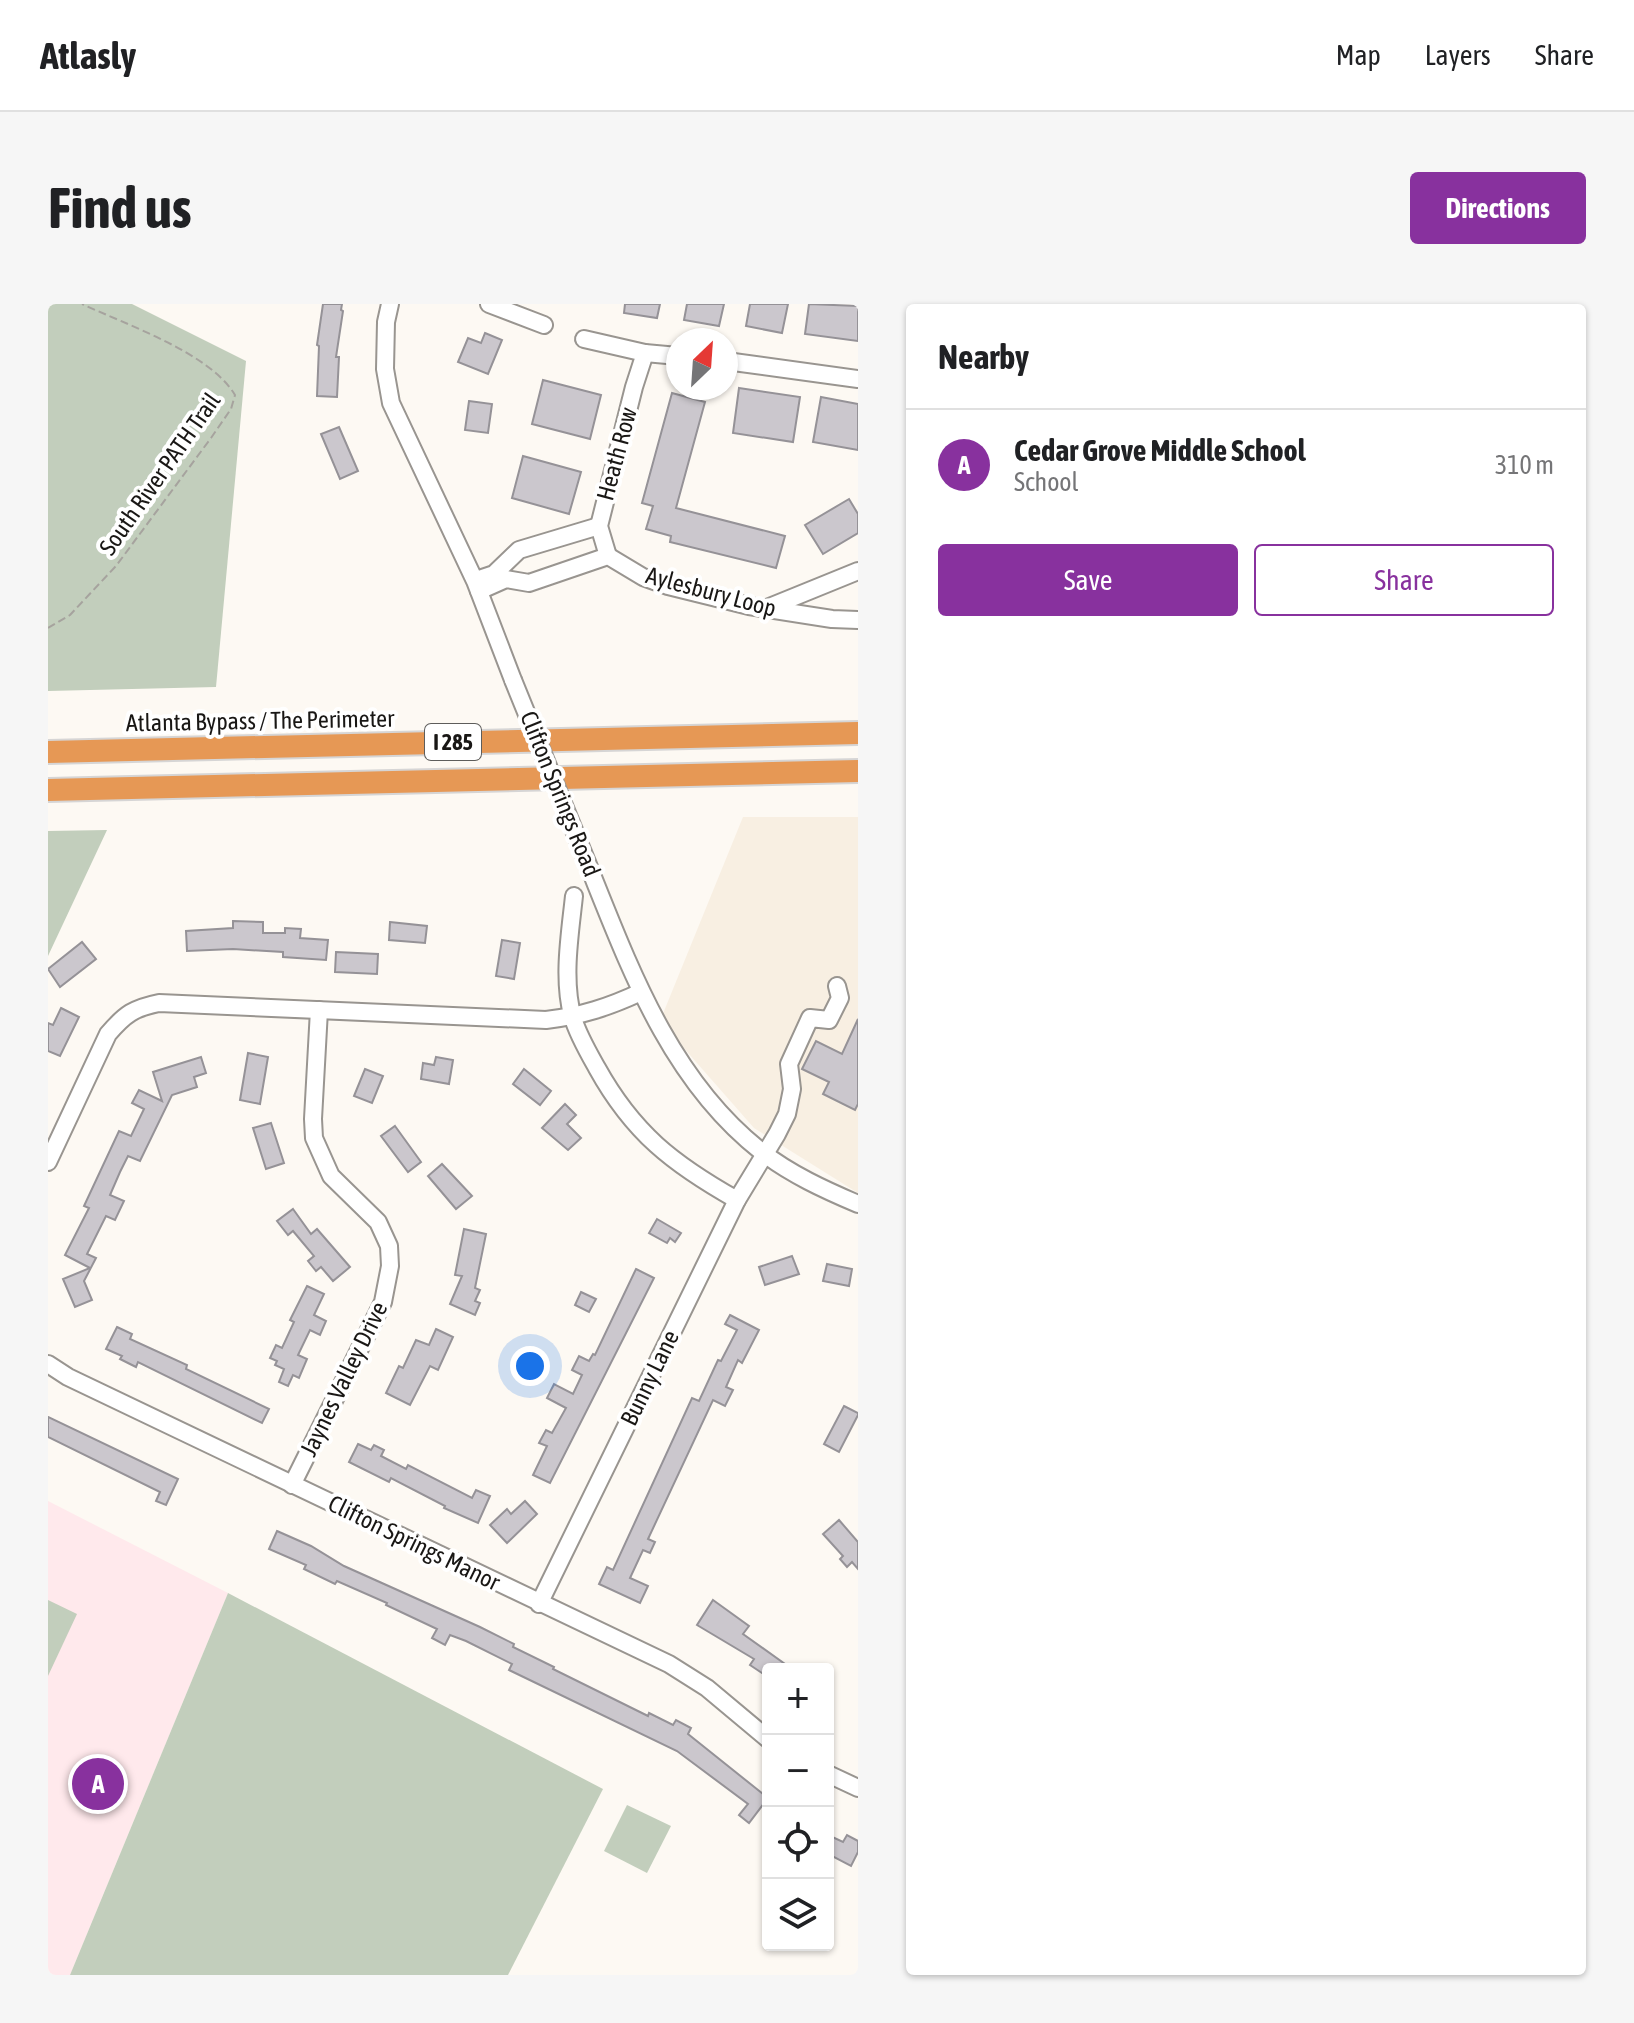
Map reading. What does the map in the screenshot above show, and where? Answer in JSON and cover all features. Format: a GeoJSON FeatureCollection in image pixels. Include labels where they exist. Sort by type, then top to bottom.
{"type":"FeatureCollection","features":[{"type":"Feature","properties":{"kind":"highway","name":"Atlanta Bypass / The Perimeter"},"geometry":{"type":"LineString","coordinates":[[48,752],[858,733]]}},
{"type":"Feature","properties":{"kind":"highway","name":"I 285"},"geometry":{"type":"LineString","coordinates":[[48,790],[858,771]]}},
{"type":"Feature","properties":{"kind":"street","name":"Clifton Springs Road"},"geometry":{"type":"LineString","coordinates":[[390,304],[386,322],[385,369],[391,403],[477,586],[641,992],[668,1042],[728,1123],[764,1154],[820,1187],[858,1204]]}},
{"type":"Feature","properties":{"kind":"street"},"geometry":{"type":"LineString","coordinates":[[489,304],[544,325]]}},
{"type":"Feature","properties":{"kind":"street"},"geometry":{"type":"LineString","coordinates":[[584,339],[666,355]]}},
{"type":"Feature","properties":{"kind":"street","name":"Heath Row"},"geometry":{"type":"LineString","coordinates":[[608,556],[599,526],[645,353]]}},
{"type":"Feature","properties":{"kind":"street"},"geometry":{"type":"LineString","coordinates":[[738,363],[858,379]]}},
{"type":"Feature","properties":{"kind":"street"},"geometry":{"type":"LineString","coordinates":[[477,586],[519,550],[599,526]]}},
{"type":"Feature","properties":{"kind":"street"},"geometry":{"type":"LineString","coordinates":[[550,540],[563,553],[562,571]]}},
{"type":"Feature","properties":{"kind":"street"},"geometry":{"type":"LineString","coordinates":[[477,586],[506,579],[529,583],[608,556]]}},
{"type":"Feature","properties":{"kind":"street","name":"Aylesbury Loop"},"geometry":{"type":"LineString","coordinates":[[608,556],[643,577],[668,586],[765,609],[858,620]]}},
{"type":"Feature","properties":{"kind":"street"},"geometry":{"type":"LineString","coordinates":[[765,609],[858,571]]}},
{"type":"Feature","properties":{"kind":"street"},"geometry":{"type":"LineString","coordinates":[[574,896],[568,975],[573,1017],[612,1095],[642,1132],[666,1155],[691,1174],[737,1200]]}},
{"type":"Feature","properties":{"kind":"street","name":"Bunny Lane"},"geometry":{"type":"LineString","coordinates":[[539,1604],[737,1200],[787,1114],[792,1089],[789,1064],[810,1018],[829,1020],[840,998],[837,986]]}},
{"type":"Feature","properties":{"kind":"street"},"geometry":{"type":"LineString","coordinates":[[48,1162],[108,1034],[121,1019],[138,1007],[159,1003],[546,1020],[608,1008],[641,992]]}},
{"type":"Feature","properties":{"kind":"street","name":"Jaynes Valley Drive"},"geometry":{"type":"LineString","coordinates":[[292,1485],[383,1302],[390,1266],[389,1246],[378,1222],[331,1176],[314,1138],[319,1010]]}},
{"type":"Feature","properties":{"kind":"street","name":"Clifton Springs Manor"},"geometry":{"type":"LineString","coordinates":[[48,1364],[68,1377],[669,1664],[707,1688],[763,1735]]}},
{"type":"Feature","properties":{"kind":"street"},"geometry":{"type":"LineString","coordinates":[[834,1777],[858,1788]]}},
{"type":"Feature","properties":{"kind":"path","name":"South River PATH Trail"},"geometry":{"type":"LineString","coordinates":[[48,628],[70,615],[116,566],[211,438],[231,409],[235,395],[227,381],[204,364],[82,304]]}},
{"type":"Feature","properties":{"kind":"shaded area"},"geometry":{"type":"Polygon","coordinates":[[[743,817],[858,817],[858,1193],[754,1128],[660,1021],[743,817]]]}},
{"type":"Feature","properties":{"kind":"shaded area"},"geometry":{"type":"Polygon","coordinates":[[[48,1501],[228,1593],[70,1975],[48,1975],[48,1501]]]}},
{"type":"Feature","properties":{"kind":"green space"},"geometry":{"type":"Polygon","coordinates":[[[48,304],[132,304],[246,361],[216,687],[48,691],[48,304]]]}},
{"type":"Feature","properties":{"kind":"green space"},"geometry":{"type":"Polygon","coordinates":[[[107,830],[48,956],[48,831],[107,830]]]}},
{"type":"Feature","properties":{"kind":"green space"},"geometry":{"type":"Polygon","coordinates":[[[228,1593],[603,1789],[508,1975],[70,1975],[228,1593]]]}},
{"type":"Feature","properties":{"kind":"green space"},"geometry":{"type":"Polygon","coordinates":[[[48,1600],[77,1614],[48,1676],[48,1600]]]}},
{"type":"Feature","properties":{"kind":"green space"},"geometry":{"type":"Polygon","coordinates":[[[627,1805],[671,1826],[647,1873],[604,1851],[627,1805]]]}},
{"type":"Feature","properties":{"kind":"building"},"geometry":{"type":"Polygon","coordinates":[[[323,304],[342,304],[336,357],[339,357],[337,397],[317,396],[317,345],[323,304]]]}},
{"type":"Feature","properties":{"kind":"building"},"geometry":{"type":"Polygon","coordinates":[[[625,304],[660,304],[657,318],[624,313],[625,304]]]}},
{"type":"Feature","properties":{"kind":"building"},"geometry":{"type":"Polygon","coordinates":[[[687,304],[724,304],[719,326],[684,320],[687,304]]]}},
{"type":"Feature","properties":{"kind":"building"},"geometry":{"type":"Polygon","coordinates":[[[750,304],[788,304],[782,333],[746,326],[750,304]]]}},
{"type":"Feature","properties":{"kind":"building"},"geometry":{"type":"Polygon","coordinates":[[[809,304],[858,306],[858,341],[805,334],[809,304]]]}},
{"type":"Feature","properties":{"kind":"building"},"geometry":{"type":"Polygon","coordinates":[[[485,333],[502,340],[488,374],[458,362],[468,338],[481,343],[485,333]]]}},
{"type":"Feature","properties":{"kind":"building"},"geometry":{"type":"Polygon","coordinates":[[[543,380],[601,395],[590,439],[532,424],[543,380]]]}},
{"type":"Feature","properties":{"kind":"building"},"geometry":{"type":"Polygon","coordinates":[[[739,388],[800,397],[793,442],[733,433],[739,388]]]}},
{"type":"Feature","properties":{"kind":"building"},"geometry":{"type":"Polygon","coordinates":[[[821,397],[858,404],[858,450],[813,442],[821,397]]]}},
{"type":"Feature","properties":{"kind":"building"},"geometry":{"type":"Polygon","coordinates":[[[670,400],[705,402],[676,508],[785,536],[776,568],[670,542],[671,536],[646,529],[653,506],[642,503],[670,400]]]}},
{"type":"Feature","properties":{"kind":"building"},"geometry":{"type":"Polygon","coordinates":[[[469,401],[492,404],[488,433],[465,430],[469,401]]]}},
{"type":"Feature","properties":{"kind":"building"},"geometry":{"type":"Polygon","coordinates":[[[339,427],[358,471],[340,479],[321,434],[339,427]]]}},
{"type":"Feature","properties":{"kind":"building"},"geometry":{"type":"Polygon","coordinates":[[[523,456],[581,472],[569,514],[512,498],[523,456]]]}},
{"type":"Feature","properties":{"kind":"building"},"geometry":{"type":"Polygon","coordinates":[[[849,499],[858,514],[858,533],[823,554],[805,525],[849,499]]]}},
{"type":"Feature","properties":{"kind":"building"},"geometry":{"type":"Polygon","coordinates":[[[233,921],[263,922],[263,933],[285,933],[285,928],[301,929],[300,938],[328,940],[326,960],[283,957],[283,952],[233,949],[187,951],[186,931],[233,928],[233,921]]]}},
{"type":"Feature","properties":{"kind":"building"},"geometry":{"type":"Polygon","coordinates":[[[390,922],[427,926],[425,943],[389,940],[390,922]]]}},
{"type":"Feature","properties":{"kind":"building"},"geometry":{"type":"Polygon","coordinates":[[[502,940],[520,943],[514,979],[496,976],[502,940]]]}},
{"type":"Feature","properties":{"kind":"building"},"geometry":{"type":"Polygon","coordinates":[[[82,942],[96,959],[60,987],[48,969],[82,942]]]}},
{"type":"Feature","properties":{"kind":"building"},"geometry":{"type":"Polygon","coordinates":[[[336,952],[378,954],[377,974],[335,972],[336,952]]]}},
{"type":"Feature","properties":{"kind":"building"},"geometry":{"type":"Polygon","coordinates":[[[61,1008],[79,1017],[60,1056],[48,1051],[48,1023],[53,1025],[61,1008]]]}},
{"type":"Feature","properties":{"kind":"building"},"geometry":{"type":"Polygon","coordinates":[[[858,1019],[858,1104],[855,1110],[823,1094],[829,1082],[802,1069],[816,1041],[842,1054],[858,1019]]]}},
{"type":"Feature","properties":{"kind":"building"},"geometry":{"type":"Polygon","coordinates":[[[248,1053],[268,1057],[260,1104],[240,1100],[248,1053]]]}},
{"type":"Feature","properties":{"kind":"building"},"geometry":{"type":"Polygon","coordinates":[[[201,1057],[206,1073],[194,1077],[197,1087],[172,1095],[140,1161],[128,1156],[110,1195],[124,1201],[115,1220],[106,1216],[87,1254],[96,1258],[84,1281],[92,1300],[75,1307],[63,1279],[90,1268],[65,1255],[89,1208],[84,1206],[119,1131],[131,1136],[144,1109],[132,1103],[139,1090],[162,1101],[153,1072],[201,1057]]]}},
{"type":"Feature","properties":{"kind":"building"},"geometry":{"type":"Polygon","coordinates":[[[436,1057],[453,1060],[449,1084],[421,1079],[423,1063],[434,1065],[436,1057]]]}},
{"type":"Feature","properties":{"kind":"building"},"geometry":{"type":"Polygon","coordinates":[[[365,1069],[383,1076],[372,1103],[354,1096],[365,1069]]]}},
{"type":"Feature","properties":{"kind":"building"},"geometry":{"type":"Polygon","coordinates":[[[524,1069],[551,1091],[540,1105],[513,1084],[524,1069]]]}},
{"type":"Feature","properties":{"kind":"building"},"geometry":{"type":"Polygon","coordinates":[[[565,1104],[576,1115],[567,1124],[581,1138],[568,1150],[542,1128],[565,1104]]]}},
{"type":"Feature","properties":{"kind":"building"},"geometry":{"type":"Polygon","coordinates":[[[271,1123],[284,1163],[266,1169],[253,1128],[271,1123]]]}},
{"type":"Feature","properties":{"kind":"building"},"geometry":{"type":"Polygon","coordinates":[[[395,1126],[421,1162],[408,1172],[381,1136],[395,1126]]]}},
{"type":"Feature","properties":{"kind":"building"},"geometry":{"type":"Polygon","coordinates":[[[442,1164],[472,1196],[456,1209],[428,1176],[442,1164]]]}},
{"type":"Feature","properties":{"kind":"building"},"geometry":{"type":"Polygon","coordinates":[[[293,1209],[311,1234],[317,1229],[350,1267],[333,1281],[321,1267],[316,1271],[308,1261],[314,1256],[293,1231],[288,1235],[277,1221],[293,1209]]]}},
{"type":"Feature","properties":{"kind":"building"},"geometry":{"type":"Polygon","coordinates":[[[657,1219],[681,1233],[675,1242],[670,1238],[667,1243],[649,1233],[657,1219]]]}},
{"type":"Feature","properties":{"kind":"building"},"geometry":{"type":"Polygon","coordinates":[[[464,1229],[486,1234],[475,1288],[480,1290],[475,1301],[480,1303],[475,1315],[450,1304],[462,1276],[455,1275],[464,1229]]]}},
{"type":"Feature","properties":{"kind":"building"},"geometry":{"type":"Polygon","coordinates":[[[792,1256],[799,1274],[765,1285],[759,1267],[792,1256]]]}},
{"type":"Feature","properties":{"kind":"building"},"geometry":{"type":"Polygon","coordinates":[[[827,1264],[852,1269],[849,1286],[823,1281],[827,1264]]]}},
{"type":"Feature","properties":{"kind":"building"},"geometry":{"type":"Polygon","coordinates":[[[636,1269],[654,1278],[550,1483],[533,1475],[547,1446],[539,1443],[546,1430],[552,1433],[566,1408],[547,1398],[554,1384],[573,1394],[582,1375],[572,1370],[579,1356],[589,1361],[595,1355],[636,1269]]]}},
{"type":"Feature","properties":{"kind":"building"},"geometry":{"type":"Polygon","coordinates":[[[307,1286],[324,1294],[314,1315],[326,1321],[320,1335],[310,1330],[298,1355],[307,1359],[299,1378],[293,1375],[288,1386],[279,1382],[284,1369],[275,1365],[277,1361],[270,1358],[276,1345],[282,1348],[294,1322],[290,1320],[307,1286]]]}},
{"type":"Feature","properties":{"kind":"building"},"geometry":{"type":"Polygon","coordinates":[[[581,1292],[596,1299],[589,1312],[575,1305],[581,1292]]]}},
{"type":"Feature","properties":{"kind":"building"},"geometry":{"type":"Polygon","coordinates":[[[730,1315],[759,1330],[742,1363],[738,1360],[726,1387],[733,1390],[725,1406],[713,1400],[648,1539],[655,1542],[650,1553],[643,1550],[630,1578],[648,1586],[640,1603],[599,1584],[607,1567],[613,1570],[692,1398],[699,1401],[718,1360],[721,1361],[737,1330],[725,1324],[730,1315]]]}},
{"type":"Feature","properties":{"kind":"building"},"geometry":{"type":"Polygon","coordinates":[[[117,1327],[132,1334],[130,1339],[187,1365],[186,1369],[269,1409],[262,1423],[138,1362],[136,1367],[120,1359],[122,1356],[106,1349],[117,1327]]]}},
{"type":"Feature","properties":{"kind":"building"},"geometry":{"type":"Polygon","coordinates":[[[436,1329],[453,1337],[438,1370],[430,1366],[410,1405],[386,1393],[399,1366],[403,1368],[416,1340],[429,1345],[436,1329]]]}},
{"type":"Feature","properties":{"kind":"building"},"geometry":{"type":"Polygon","coordinates":[[[844,1406],[858,1415],[839,1452],[824,1444],[844,1406]]]}},
{"type":"Feature","properties":{"kind":"building"},"geometry":{"type":"Polygon","coordinates":[[[48,1417],[178,1479],[166,1505],[156,1501],[160,1492],[48,1437],[48,1417]]]}},
{"type":"Feature","properties":{"kind":"building"},"geometry":{"type":"Polygon","coordinates":[[[358,1444],[371,1450],[374,1445],[384,1450],[381,1456],[406,1469],[408,1465],[472,1498],[476,1490],[490,1496],[478,1523],[391,1478],[389,1482],[349,1462],[358,1444]]]}},
{"type":"Feature","properties":{"kind":"building"},"geometry":{"type":"Polygon","coordinates":[[[525,1501],[537,1514],[507,1543],[490,1525],[507,1509],[511,1514],[525,1501]]]}},
{"type":"Feature","properties":{"kind":"building"},"geometry":{"type":"Polygon","coordinates":[[[839,1520],[858,1542],[858,1569],[852,1562],[847,1567],[840,1559],[843,1556],[823,1534],[839,1520]]]}},
{"type":"Feature","properties":{"kind":"building"},"geometry":{"type":"Polygon","coordinates":[[[277,1531],[311,1546],[344,1566],[480,1627],[553,1669],[648,1716],[649,1713],[673,1725],[676,1720],[691,1728],[688,1734],[762,1793],[762,1806],[749,1823],[739,1815],[748,1804],[677,1751],[509,1670],[512,1664],[466,1641],[450,1635],[445,1645],[432,1638],[437,1629],[387,1603],[337,1581],[335,1584],[304,1569],[306,1565],[269,1549],[277,1531]]]}},
{"type":"Feature","properties":{"kind":"building"},"geometry":{"type":"Polygon","coordinates":[[[713,1600],[749,1626],[743,1634],[784,1663],[762,1663],[762,1673],[750,1665],[754,1659],[697,1625],[713,1600]]]}},
{"type":"Feature","properties":{"kind":"building"},"geometry":{"type":"Polygon","coordinates":[[[847,1835],[858,1841],[858,1852],[851,1866],[834,1857],[834,1838],[843,1842],[847,1835]]]}},
{"type":"Feature","properties":{"kind":"place","name":"Cedar Grove Middle School"},"geometry":{"type":"Point","coordinates":[98,1784]}}]}
